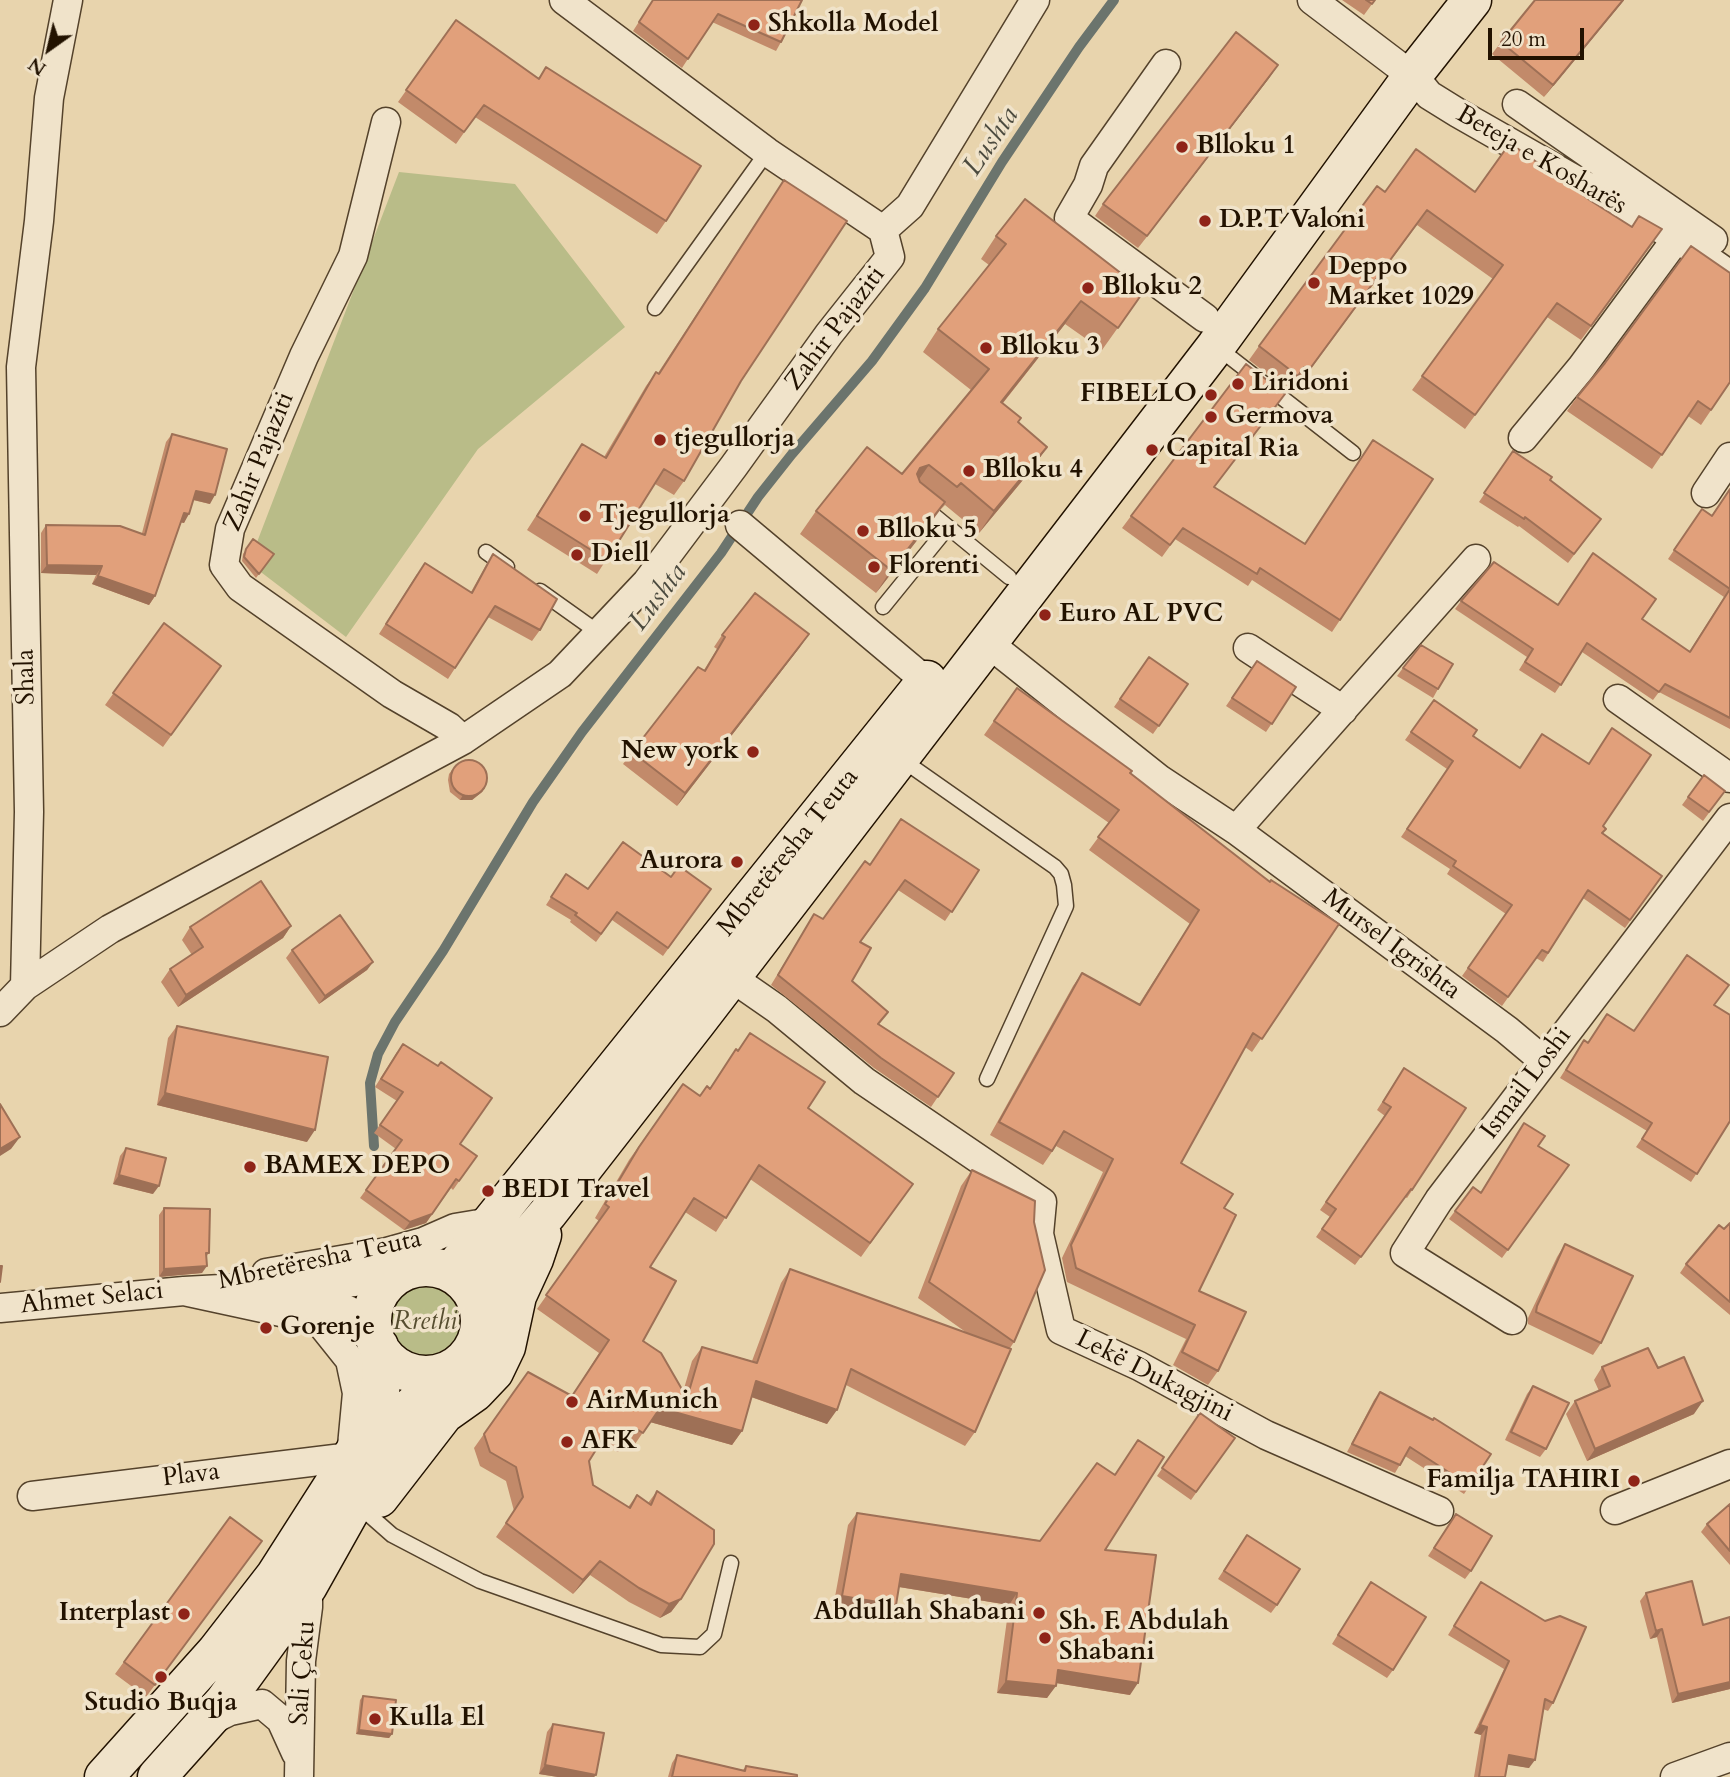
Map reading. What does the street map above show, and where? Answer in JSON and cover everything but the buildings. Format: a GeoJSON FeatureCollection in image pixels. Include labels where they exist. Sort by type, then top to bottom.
{"type":"FeatureCollection","features":[{"type":"Feature","properties":{"kind":"main road","name":"Mbretëresha Teuta"},"geometry":{"type":"LineString","coordinates":[[1406,70],[1448,0]]}},
{"type":"Feature","properties":{"kind":"main road","name":"Mbretëresha Teuta"},"geometry":{"type":"LineString","coordinates":[[491,1222],[718,968],[900,758],[988,643],[1210,332],[1300,200],[1406,70],[1472,0]]}},
{"type":"Feature","properties":{"kind":"main road","name":"Mbretëresha Teuta"},"geometry":{"type":"LineString","coordinates":[[463,1285],[548,1213],[718,968],[926,681],[1210,332]]}},
{"type":"Feature","properties":{"kind":"main road"},"geometry":{"type":"LineString","coordinates":[[157,1777],[224,1702],[308,1586],[444,1414],[475,1392],[494,1372],[506,1347],[517,1296],[534,1259],[548,1213]]}},
{"type":"Feature","properties":{"kind":"main road"},"geometry":{"type":"LineString","coordinates":[[463,1285],[491,1222]]}},
{"type":"Feature","properties":{"kind":"main road"},"geometry":{"type":"LineString","coordinates":[[308,1586],[405,1413],[462,1361],[480,1332],[480,1314],[463,1285],[437,1268],[422,1267],[395,1276],[377,1298],[373,1312],[376,1336],[388,1359],[416,1374],[448,1371]]}},
{"type":"Feature","properties":{"kind":"main road","name":"Mbretëresha Teuta"},"geometry":{"type":"LineString","coordinates":[[104,1777],[216,1652],[275,1576],[371,1426],[380,1393],[382,1368],[376,1336]]}},
{"type":"Feature","properties":{"kind":"street","name":"Shala"},"geometry":{"type":"LineString","coordinates":[[24,986],[29,812],[11,366],[39,222],[49,98],[68,0]]}},
{"type":"Feature","properties":{"kind":"street","name":"Zahir Pajaziti"},"geometry":{"type":"LineString","coordinates":[[0,1012],[24,986],[110,929],[463,740],[559,674],[647,582],[734,467],[829,334],[890,257],[883,230],[766,152],[564,0]]}},
{"type":"Feature","properties":{"kind":"street"},"geometry":{"type":"LineString","coordinates":[[883,230],[910,205],[1035,0]]}},
{"type":"Feature","properties":{"kind":"street","name":"Beteja e Kosharës"},"geometry":{"type":"LineString","coordinates":[[1312,0],[1406,70],[1429,95],[1676,238],[1730,275]]}},
{"type":"Feature","properties":{"kind":"street"},"geometry":{"type":"LineString","coordinates":[[1166,64],[1094,166],[1088,185],[1069,218],[1210,332]]}},
{"type":"Feature","properties":{"kind":"street"},"geometry":{"type":"LineString","coordinates":[[1517,104],[1730,252]]}},
{"type":"Feature","properties":{"kind":"street","name":"Zahir Pajaziti"},"geometry":{"type":"LineString","coordinates":[[386,122],[353,256],[304,356],[230,529],[224,565],[240,587],[392,694],[449,727],[463,740]]}},
{"type":"Feature","properties":{"kind":"street"},"geometry":{"type":"LineString","coordinates":[[1522,438],[1581,368],[1676,238]]}},
{"type":"Feature","properties":{"kind":"street"},"geometry":{"type":"LineString","coordinates":[[1706,493],[1730,457]]}},
{"type":"Feature","properties":{"kind":"street"},"geometry":{"type":"LineString","coordinates":[[740,525],[926,681]]}},
{"type":"Feature","properties":{"kind":"street"},"geometry":{"type":"LineString","coordinates":[[1236,831],[1475,559]]}},
{"type":"Feature","properties":{"kind":"street","name":"Mursel Igrishta"},"geometry":{"type":"LineString","coordinates":[[988,643],[1159,779],[1236,831],[1507,1030],[1544,1061]]}},
{"type":"Feature","properties":{"kind":"street"},"geometry":{"type":"LineString","coordinates":[[1248,648],[1343,710]]}},
{"type":"Feature","properties":{"kind":"street"},"geometry":{"type":"LineString","coordinates":[[1618,699],[1730,778]]}},
{"type":"Feature","properties":{"kind":"street","name":"Ismail Loshi"},"geometry":{"type":"LineString","coordinates":[[1512,1320],[1405,1253],[1439,1200],[1730,818]]}},
{"type":"Feature","properties":{"kind":"street","name":"Lekë Dukagjini"},"geometry":{"type":"LineString","coordinates":[[718,968],[778,1009],[864,1081],[1042,1202],[1039,1234],[1061,1330],[1139,1366],[1266,1435],[1439,1511]]}},
{"type":"Feature","properties":{"kind":"street","name":"Mbretëresha Teuta"},"geometry":{"type":"LineString","coordinates":[[184,1291],[303,1265],[376,1255],[423,1242],[455,1228],[491,1222]]}},
{"type":"Feature","properties":{"kind":"street","name":"Ahmet Selaci"},"geometry":{"type":"LineString","coordinates":[[0,1308],[184,1291],[354,1282],[408,1270]]}},
{"type":"Feature","properties":{"kind":"street","name":"Mbretëresha Teuta"},"geometry":{"type":"LineString","coordinates":[[184,1291],[318,1320],[350,1360],[357,1393],[351,1457]]}},
{"type":"Feature","properties":{"kind":"street","name":"Ahmet Selaci"},"geometry":{"type":"LineString","coordinates":[[184,1291],[335,1304],[358,1315],[376,1336]]}},
{"type":"Feature","properties":{"kind":"street","name":"Plava"},"geometry":{"type":"LineString","coordinates":[[32,1496],[351,1457]]}},
{"type":"Feature","properties":{"kind":"street"},"geometry":{"type":"LineString","coordinates":[[1615,1510],[1730,1464]]}},
{"type":"Feature","properties":{"kind":"street","name":"Sali Çeku"},"geometry":{"type":"LineString","coordinates":[[299,1768],[301,1661],[308,1586]]}},
{"type":"Feature","properties":{"kind":"street","name":"Sali Çeku"},"geometry":{"type":"LineString","coordinates":[[204,1724],[230,1711],[262,1704],[281,1720],[299,1768]]}},
{"type":"Feature","properties":{"kind":"street"},"geometry":{"type":"LineString","coordinates":[[1675,1777],[1730,1757]]}},
{"type":"Feature","properties":{"kind":"lane"},"geometry":{"type":"LineString","coordinates":[[655,308],[766,152]]}},
{"type":"Feature","properties":{"kind":"lane"},"geometry":{"type":"LineString","coordinates":[[1210,332],[1353,453]]}},
{"type":"Feature","properties":{"kind":"lane"},"geometry":{"type":"LineString","coordinates":[[911,497],[1009,576]]}},
{"type":"Feature","properties":{"kind":"lane"},"geometry":{"type":"LineString","coordinates":[[883,607],[948,527]]}},
{"type":"Feature","properties":{"kind":"lane"},"geometry":{"type":"LineString","coordinates":[[486,552],[599,633]]}},
{"type":"Feature","properties":{"kind":"lane"},"geometry":{"type":"LineString","coordinates":[[900,758],[1055,867],[1061,874],[1064,885],[1066,906],[986,1079]]}},
{"type":"Feature","properties":{"kind":"lane"},"geometry":{"type":"LineString","coordinates":[[367,1513],[391,1535],[480,1581],[661,1645],[700,1647],[714,1634],[731,1563]]}},
{"type":"Feature","properties":{"kind":"green space"},"geometry":{"type":"Polygon","coordinates":[[[399,172],[515,184],[625,327],[478,449],[346,637],[249,563],[399,172]]]}},
{"type":"Feature","properties":{"kind":"green space","name":"Rrethi"},"geometry":{"type":"Polygon","coordinates":[[[425,1287],[439,1290],[451,1298],[459,1310],[462,1324],[459,1338],[451,1350],[439,1358],[425,1361],[411,1358],[399,1350],[391,1338],[388,1324],[391,1310],[399,1298],[411,1290],[425,1287]]]}},
{"type":"Feature","properties":{"kind":"waterway","name":"Lushta"},"geometry":{"type":"LineString","coordinates":[[374,1146],[370,1083],[378,1054],[395,1022],[443,951],[533,802],[582,732],[721,553],[758,497],[872,361],[925,288],[1002,162],[1114,0]]}},
{"type":"Feature","properties":{"kind":"place","name":"Shkolla Model"},"geometry":{"type":"Point","coordinates":[754,25]}},
{"type":"Feature","properties":{"kind":"place","name":"Blloku 1"},"geometry":{"type":"Point","coordinates":[1182,147]}},
{"type":"Feature","properties":{"kind":"place","name":"D.P.T Valoni"},"geometry":{"type":"Point","coordinates":[1205,221]}},
{"type":"Feature","properties":{"kind":"place","name":"Deppo Market 1029"},"geometry":{"type":"Point","coordinates":[1314,283]}},
{"type":"Feature","properties":{"kind":"place","name":"Blloku 2"},"geometry":{"type":"Point","coordinates":[1088,288]}},
{"type":"Feature","properties":{"kind":"place","name":"Blloku 3"},"geometry":{"type":"Point","coordinates":[986,348]}},
{"type":"Feature","properties":{"kind":"place","name":"Liridoni"},"geometry":{"type":"Point","coordinates":[1238,384]}},
{"type":"Feature","properties":{"kind":"place","name":"FIBELLO"},"geometry":{"type":"Point","coordinates":[1211,395]}},
{"type":"Feature","properties":{"kind":"place","name":"Germova"},"geometry":{"type":"Point","coordinates":[1211,417]}},
{"type":"Feature","properties":{"kind":"place","name":"tjegullorja"},"geometry":{"type":"Point","coordinates":[660,440]}},
{"type":"Feature","properties":{"kind":"place","name":"Capital Ria"},"geometry":{"type":"Point","coordinates":[1152,450]}},
{"type":"Feature","properties":{"kind":"place","name":"Blloku 4"},"geometry":{"type":"Point","coordinates":[969,471]}},
{"type":"Feature","properties":{"kind":"place","name":"Tjegullorja"},"geometry":{"type":"Point","coordinates":[585,516]}},
{"type":"Feature","properties":{"kind":"place","name":"Blloku 5"},"geometry":{"type":"Point","coordinates":[863,531]}},
{"type":"Feature","properties":{"kind":"place","name":"Diell"},"geometry":{"type":"Point","coordinates":[577,555]}},
{"type":"Feature","properties":{"kind":"place","name":"Florenti"},"geometry":{"type":"Point","coordinates":[874,567]}},
{"type":"Feature","properties":{"kind":"place","name":"Euro AL PVC"},"geometry":{"type":"Point","coordinates":[1045,615]}},
{"type":"Feature","properties":{"kind":"place","name":"New york"},"geometry":{"type":"Point","coordinates":[753,752]}},
{"type":"Feature","properties":{"kind":"place","name":"Aurora"},"geometry":{"type":"Point","coordinates":[737,862]}},
{"type":"Feature","properties":{"kind":"place","name":"BAMEX DEPO"},"geometry":{"type":"Point","coordinates":[250,1167]}},
{"type":"Feature","properties":{"kind":"place","name":"BEDI Travel"},"geometry":{"type":"Point","coordinates":[488,1191]}},
{"type":"Feature","properties":{"kind":"place","name":"Gorenje"},"geometry":{"type":"Point","coordinates":[266,1328]}},
{"type":"Feature","properties":{"kind":"place","name":"AirMunich"},"geometry":{"type":"Point","coordinates":[572,1402]}},
{"type":"Feature","properties":{"kind":"place","name":"AFK"},"geometry":{"type":"Point","coordinates":[567,1442]}},
{"type":"Feature","properties":{"kind":"place","name":"Familja TAHIRI"},"geometry":{"type":"Point","coordinates":[1634,1481]}},
{"type":"Feature","properties":{"kind":"place","name":"Abdullah Shabani"},"geometry":{"type":"Point","coordinates":[1039,1613]}},
{"type":"Feature","properties":{"kind":"place","name":"Interplast"},"geometry":{"type":"Point","coordinates":[184,1614]}},
{"type":"Feature","properties":{"kind":"place","name":"Sh. F. Abdulah Shabani"},"geometry":{"type":"Point","coordinates":[1045,1638]}},
{"type":"Feature","properties":{"kind":"place","name":"Studio Buqja"},"geometry":{"type":"Point","coordinates":[161,1677]}},
{"type":"Feature","properties":{"kind":"place","name":"Kulla El"},"geometry":{"type":"Point","coordinates":[375,1719]}}]}
